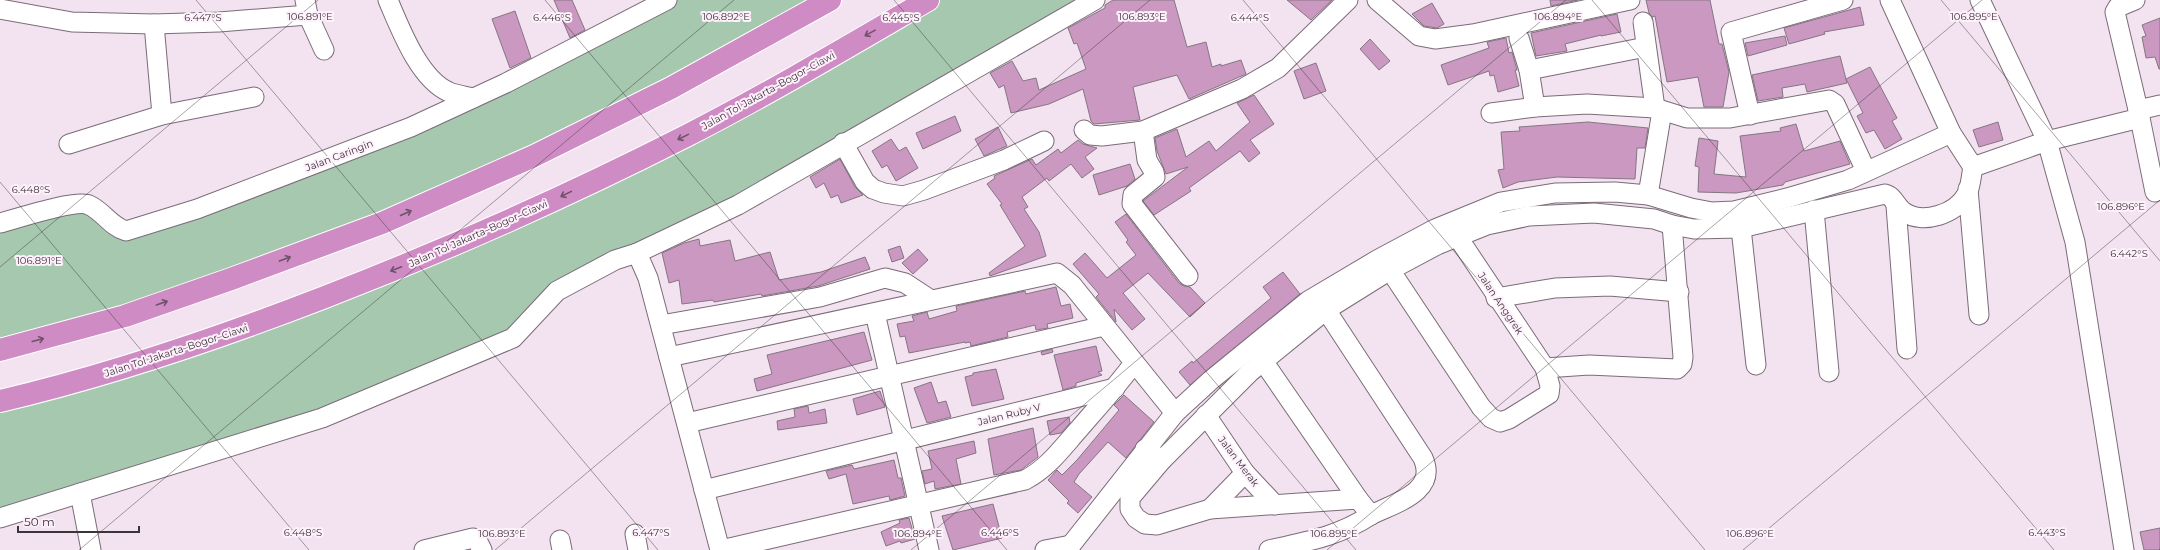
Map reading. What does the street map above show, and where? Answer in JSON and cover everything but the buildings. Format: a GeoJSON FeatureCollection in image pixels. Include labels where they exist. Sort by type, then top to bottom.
{"type":"FeatureCollection","features":[{"type":"Feature","properties":{"kind":"highway"},"geometry":{"type":"LineString","coordinates":[[0,350],[124,316],[231,279],[382,223],[534,156],[664,92],[830,0]]}},
{"type":"Feature","properties":{"kind":"highway","name":"Jalan Tol Jakarta–Bogor–Ciawi"},"geometry":{"type":"LineString","coordinates":[[0,401],[142,363],[253,324],[411,264],[559,198],[692,133],[928,0]]}},
{"type":"Feature","properties":{"kind":"street"},"geometry":{"type":"LineString","coordinates":[[388,0],[417,60],[430,78],[448,91],[473,98]]}},
{"type":"Feature","properties":{"kind":"street","name":"Jalan Caringin"},"geometry":{"type":"LineString","coordinates":[[0,223],[79,203],[87,204],[99,210],[110,223],[126,231],[197,210],[397,133],[506,83],[667,0]]}},
{"type":"Feature","properties":{"kind":"street"},"geometry":{"type":"LineString","coordinates":[[0,518],[322,418],[513,338],[557,291],[615,260],[637,253],[738,205],[1095,0]]}},
{"type":"Feature","properties":{"kind":"street"},"geometry":{"type":"LineString","coordinates":[[1084,130],[1090,135],[1102,136],[1143,131],[1242,89],[1278,68],[1348,0]]}},
{"type":"Feature","properties":{"kind":"street"},"geometry":{"type":"LineString","coordinates":[[1377,0],[1419,36],[1436,39],[1474,34],[1630,0]]}},
{"type":"Feature","properties":{"kind":"street"},"geometry":{"type":"LineString","coordinates":[[1750,115],[1731,32],[1842,0]]}},
{"type":"Feature","properties":{"kind":"street"},"geometry":{"type":"LineString","coordinates":[[1890,0],[1951,133],[1973,167],[1968,189],[1979,315]]}},
{"type":"Feature","properties":{"kind":"street"},"geometry":{"type":"LineString","coordinates":[[1980,0],[2047,141],[2075,242],[2124,550]]}},
{"type":"Feature","properties":{"kind":"street"},"geometry":{"type":"LineString","coordinates":[[2134,0],[2118,7],[2115,12],[2139,114],[2153,146],[2155,192]]}},
{"type":"Feature","properties":{"kind":"street"},"geometry":{"type":"LineString","coordinates":[[0,9],[72,22],[154,24],[219,22],[307,8],[324,50]]}},
{"type":"Feature","properties":{"kind":"street"},"geometry":{"type":"LineString","coordinates":[[1643,22],[1646,47],[1658,110],[1648,196]]}},
{"type":"Feature","properties":{"kind":"street"},"geometry":{"type":"LineString","coordinates":[[154,24],[162,115]]}},
{"type":"Feature","properties":{"kind":"street"},"geometry":{"type":"LineString","coordinates":[[1519,38],[1529,70],[1535,107]]}},
{"type":"Feature","properties":{"kind":"street"},"geometry":{"type":"LineString","coordinates":[[1529,70],[1646,47]]}},
{"type":"Feature","properties":{"kind":"street"},"geometry":{"type":"LineString","coordinates":[[68,144],[162,115],[254,97]]}},
{"type":"Feature","properties":{"kind":"street"},"geometry":{"type":"LineString","coordinates":[[1491,113],[1535,107],[1587,104],[1658,110],[1687,118],[1730,118],[1829,100],[1835,104],[1866,171]]}},
{"type":"Feature","properties":{"kind":"street"},"geometry":{"type":"LineString","coordinates":[[1973,167],[2047,141],[2139,114],[2160,105]]}},
{"type":"Feature","properties":{"kind":"street"},"geometry":{"type":"LineString","coordinates":[[1143,131],[1147,160],[1154,172],[1155,177],[1133,194],[1132,204],[1188,276]]}},
{"type":"Feature","properties":{"kind":"street"},"geometry":{"type":"LineString","coordinates":[[1045,550],[1069,547],[1175,413],[1211,380],[1308,301],[1377,260],[1435,229],[1501,202],[1529,197],[1586,192],[1615,192],[1648,196],[1705,210],[1734,211],[1787,198],[1848,180],[1951,133]]}},
{"type":"Feature","properties":{"kind":"street"},"geometry":{"type":"LineString","coordinates":[[843,144],[865,182],[873,189],[884,193],[903,196],[924,190],[1004,160],[1044,141]]}},
{"type":"Feature","properties":{"kind":"street"},"geometry":{"type":"LineString","coordinates":[[1896,206],[1905,213],[1914,216],[1925,217],[1938,215],[1957,206],[1968,189]]}},
{"type":"Feature","properties":{"kind":"street"},"geometry":{"type":"LineString","coordinates":[[1358,498],[1210,509],[1157,525],[1145,524],[1136,518],[1130,509],[1130,498],[1162,460],[1206,415],[1263,361],[1326,310],[1390,270],[1457,236],[1501,222],[1529,216],[1594,212],[1654,219],[1672,225],[1694,229],[1741,228],[1885,194],[1891,196],[1896,206],[1908,349]]}},
{"type":"Feature","properties":{"kind":"street"},"geometry":{"type":"LineString","coordinates":[[1814,210],[1829,372]]}},
{"type":"Feature","properties":{"kind":"street"},"geometry":{"type":"LineString","coordinates":[[1390,270],[1481,407],[1491,418],[1500,422],[1509,419],[1549,394],[1550,386],[1545,368],[1589,365],[1677,369],[1682,364],[1683,357],[1679,292],[1672,225]]}},
{"type":"Feature","properties":{"kind":"street"},"geometry":{"type":"LineString","coordinates":[[1741,228],[1756,365]]}},
{"type":"Feature","properties":{"kind":"street","name":"Jalan Anggrek"},"geometry":{"type":"LineString","coordinates":[[1457,236],[1496,298],[1545,368]]}},
{"type":"Feature","properties":{"kind":"street"},"geometry":{"type":"LineString","coordinates":[[637,253],[648,278],[721,550],[1025,480],[1040,472],[1115,388],[1134,363]]}},
{"type":"Feature","properties":{"kind":"street"},"geometry":{"type":"LineString","coordinates":[[669,357],[1057,274],[1072,285],[1175,413]]}},
{"type":"Feature","properties":{"kind":"street"},"geometry":{"type":"LineString","coordinates":[[661,325],[820,297],[885,278],[905,283],[930,300]]}},
{"type":"Feature","properties":{"kind":"street"},"geometry":{"type":"LineString","coordinates":[[1496,298],[1555,288],[1610,286],[1679,292]]}},
{"type":"Feature","properties":{"kind":"street"},"geometry":{"type":"LineString","coordinates":[[1269,550],[1330,536],[1356,525],[1371,515],[1419,490],[1425,483],[1426,466],[1326,310]]}},
{"type":"Feature","properties":{"kind":"street"},"geometry":{"type":"LineString","coordinates":[[875,313],[929,550]]}},
{"type":"Feature","properties":{"kind":"street"},"geometry":{"type":"LineString","coordinates":[[687,423],[1104,326]]}},
{"type":"Feature","properties":{"kind":"street"},"geometry":{"type":"LineString","coordinates":[[1263,361],[1371,515]]}},
{"type":"Feature","properties":{"kind":"street","name":"Jalan Ruby V"},"geometry":{"type":"LineString","coordinates":[[704,490],[1115,388]]}},
{"type":"Feature","properties":{"kind":"street","name":"Jalan Merak"},"geometry":{"type":"LineString","coordinates":[[1206,415],[1245,472],[1275,505]]}},
{"type":"Feature","properties":{"kind":"street"},"geometry":{"type":"LineString","coordinates":[[1145,449],[1162,460]]}},
{"type":"Feature","properties":{"kind":"street"},"geometry":{"type":"LineString","coordinates":[[1210,509],[1245,472]]}},
{"type":"Feature","properties":{"kind":"street"},"geometry":{"type":"LineString","coordinates":[[80,493],[91,550]]}},
{"type":"Feature","properties":{"kind":"street"},"geometry":{"type":"LineString","coordinates":[[424,550],[472,538],[477,540],[482,550]]}},
{"type":"Feature","properties":{"kind":"green space"},"geometry":{"type":"Polygon","coordinates":[[[665,0],[829,0],[379,224],[0,349],[0,224],[79,203],[118,228],[411,127],[665,0]]]}},
{"type":"Feature","properties":{"kind":"green space"},"geometry":{"type":"Polygon","coordinates":[[[925,0],[1094,0],[843,143],[557,291],[513,338],[322,418],[0,518],[0,398],[142,363],[552,201],[925,0]]]}}]}
